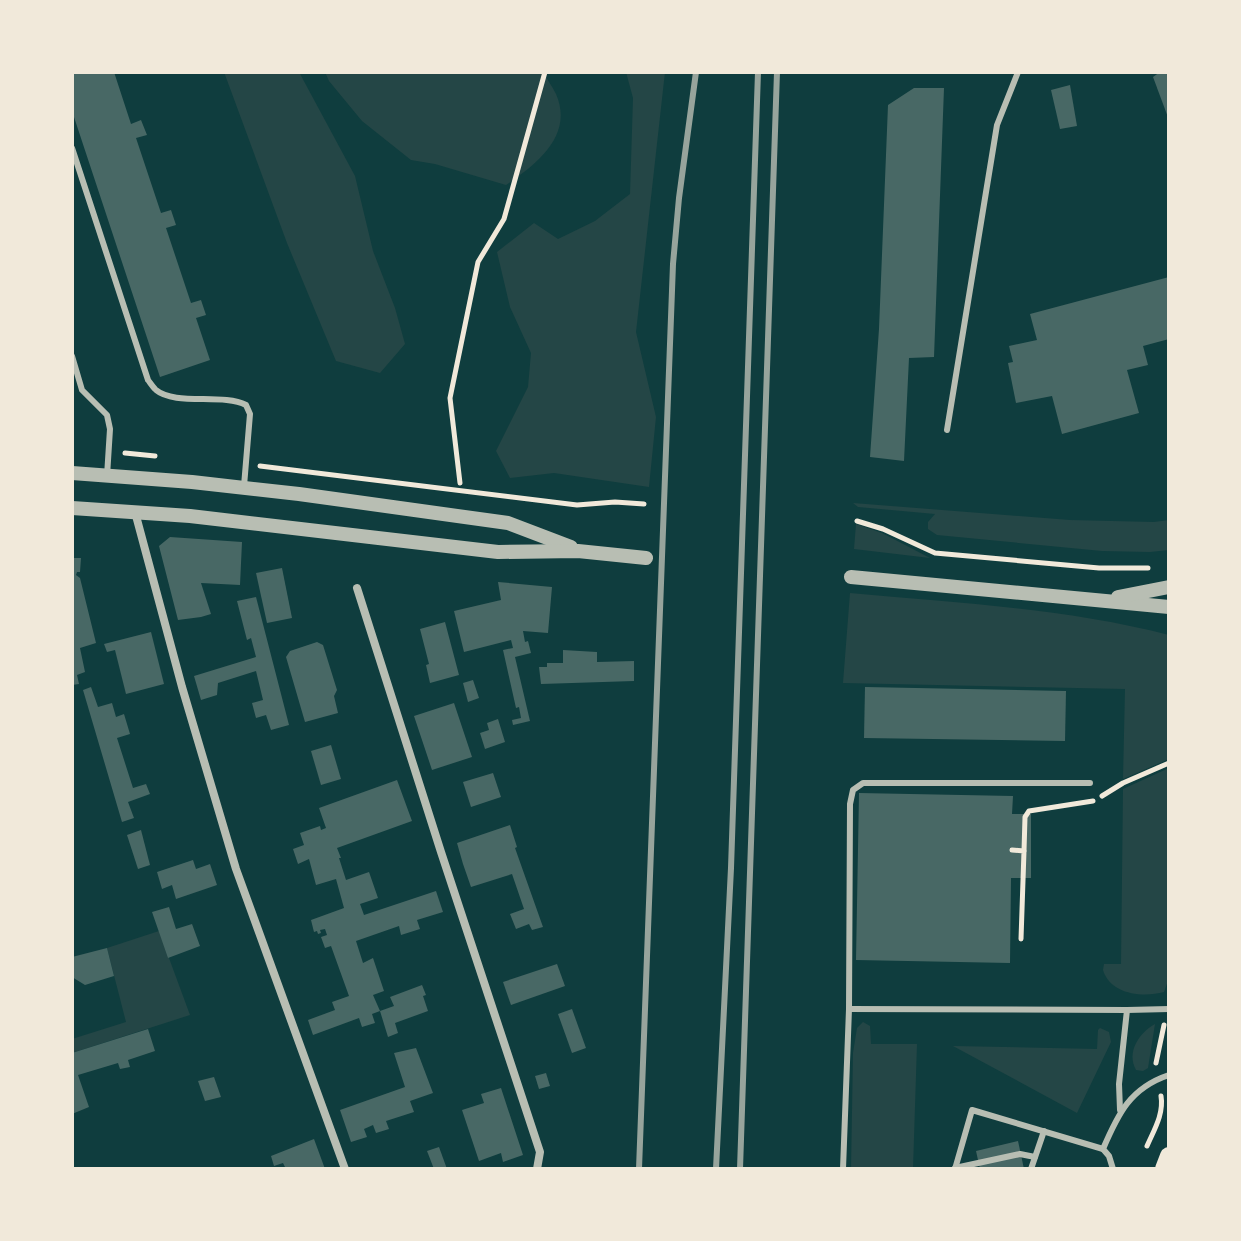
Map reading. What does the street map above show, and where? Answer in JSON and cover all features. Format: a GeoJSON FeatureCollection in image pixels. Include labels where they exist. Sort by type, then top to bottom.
{"type":"FeatureCollection","features":[{"type":"Feature","properties":{"kind":"main road"},"geometry":{"type":"LineString","coordinates":[[1164,1169],[1169,1156]]}},
{"type":"Feature","properties":{"kind":"street"},"geometry":{"type":"LineString","coordinates":[[72,473],[314,496],[508,523],[578,551]]}},
{"type":"Feature","properties":{"kind":"street"},"geometry":{"type":"LineString","coordinates":[[72,508],[190,516],[498,552],[578,551],[646,558]]}},
{"type":"Feature","properties":{"kind":"street"},"geometry":{"type":"LineString","coordinates":[[135,512],[182,687],[236,869],[345,1169]]}},
{"type":"Feature","properties":{"kind":"street"},"geometry":{"type":"LineString","coordinates":[[851,577],[1169,607]]}},
{"type":"Feature","properties":{"kind":"street"},"geometry":{"type":"LineString","coordinates":[[1102,600],[1169,587]]}},
{"type":"Feature","properties":{"kind":"street"},"geometry":{"type":"LineString","coordinates":[[357,588],[540,1152],[537,1169]]}},
{"type":"Feature","properties":{"kind":"lane"},"geometry":{"type":"LineString","coordinates":[[947,430],[997,125],[1018,72]]}},
{"type":"Feature","properties":{"kind":"lane"},"geometry":{"type":"LineString","coordinates":[[72,148],[148,380],[156,390],[169,396],[234,401],[246,405],[250,414],[244,488]]}},
{"type":"Feature","properties":{"kind":"lane"},"geometry":{"type":"LineString","coordinates":[[72,356],[82,390],[107,415],[110,429],[107,476]]}},
{"type":"Feature","properties":{"kind":"lane"},"geometry":{"type":"LineString","coordinates":[[843,1169],[849,1009],[850,804],[853,790],[863,783],[1090,783]]}},
{"type":"Feature","properties":{"kind":"lane"},"geometry":{"type":"LineString","coordinates":[[849,1009],[1169,1009]]}},
{"type":"Feature","properties":{"kind":"lane"},"geometry":{"type":"LineString","coordinates":[[1120,1111],[1120,1063],[1127,1010]]}},
{"type":"Feature","properties":{"kind":"lane"},"geometry":{"type":"LineString","coordinates":[[1103,1149],[1120,1111],[1146,1086],[1169,1075]]}},
{"type":"Feature","properties":{"kind":"lane"},"geometry":{"type":"LineString","coordinates":[[1035,1157],[1020,1154],[955,1169],[972,1110],[1103,1149],[1113,1169]]}},
{"type":"Feature","properties":{"kind":"lane"},"geometry":{"type":"LineString","coordinates":[[1031,1169],[1044,1131]]}},
{"type":"Feature","properties":{"kind":"path"},"geometry":{"type":"LineString","coordinates":[[460,483],[450,398],[478,262],[504,219],[545,72]]}},
{"type":"Feature","properties":{"kind":"path"},"geometry":{"type":"LineString","coordinates":[[109,452],[167,457]]}},
{"type":"Feature","properties":{"kind":"path"},"geometry":{"type":"LineString","coordinates":[[246,464],[577,505],[615,502],[644,504]]}},
{"type":"Feature","properties":{"kind":"path"},"geometry":{"type":"LineString","coordinates":[[857,521],[883,529],[935,553],[1099,568],[1155,567]]}},
{"type":"Feature","properties":{"kind":"path"},"geometry":{"type":"LineString","coordinates":[[1012,850],[1024,851],[1021,939]]}},
{"type":"Feature","properties":{"kind":"path"},"geometry":{"type":"LineString","coordinates":[[1156,1063],[1165,1020]]}},
{"type":"Feature","properties":{"kind":"path"},"geometry":{"type":"LineString","coordinates":[[1143,1155],[1161,1113],[1161,1096]]}},
{"type":"Feature","properties":{"kind":"shaded area"},"geometry":{"type":"Polygon","coordinates":[[[224,72],[299,72],[355,176],[373,251],[405,344],[380,373],[336,361],[287,243],[224,72]]]}},
{"type":"Feature","properties":{"kind":"shaded area"},"geometry":{"type":"Polygon","coordinates":[[[325,72],[543,72],[556,94],[560,123],[556,135],[540,158],[506,185],[411,160],[362,121],[325,72]]]}},
{"type":"Feature","properties":{"kind":"shaded area"},"geometry":{"type":"Polygon","coordinates":[[[626,72],[665,72],[636,332],[656,417],[649,487],[554,473],[510,478],[496,451],[528,387],[531,353],[510,307],[497,252],[534,223],[558,239],[595,221],[630,194],[633,98],[626,72]]]}},
{"type":"Feature","properties":{"kind":"shaded area"},"geometry":{"type":"Polygon","coordinates":[[[853,503],[1070,520],[1169,520],[1169,550],[1102,551],[937,535],[928,529],[928,522],[935,514],[858,507],[853,503]]]}},
{"type":"Feature","properties":{"kind":"shaded area"},"geometry":{"type":"Polygon","coordinates":[[[856,524],[882,533],[930,558],[854,549],[856,524]]]}},
{"type":"Feature","properties":{"kind":"shaded area"},"geometry":{"type":"Polygon","coordinates":[[[850,593],[1050,612],[1169,635],[1169,759],[1123,779],[1125,689],[843,683],[850,593]]]}},
{"type":"Feature","properties":{"kind":"shaded area"},"geometry":{"type":"Polygon","coordinates":[[[1169,768],[1169,978],[1164,992],[1137,994],[1112,984],[1103,970],[1104,964],[1121,964],[1123,789],[1169,768]]]}},
{"type":"Feature","properties":{"kind":"shaded area"},"geometry":{"type":"Polygon","coordinates":[[[159,931],[190,1015],[72,1053],[72,1039],[126,1022],[107,948],[159,931]]]}},
{"type":"Feature","properties":{"kind":"shaded area"},"geometry":{"type":"Polygon","coordinates":[[[863,1022],[870,1026],[871,1044],[917,1044],[913,1169],[851,1169],[853,1053],[857,1028],[863,1022]]]}},
{"type":"Feature","properties":{"kind":"shaded area"},"geometry":{"type":"Polygon","coordinates":[[[1155,1024],[1148,1068],[1136,1070],[1133,1050],[1144,1032],[1155,1024]]]}},
{"type":"Feature","properties":{"kind":"shaded area"},"geometry":{"type":"Polygon","coordinates":[[[1100,1028],[1109,1032],[1111,1042],[1077,1113],[953,1046],[1097,1049],[1100,1028]]]}},
{"type":"Feature","properties":{"kind":"building"},"geometry":{"type":"Polygon","coordinates":[[[72,72],[114,72],[131,124],[141,120],[147,135],[136,138],[161,213],[171,210],[176,225],[166,228],[191,303],[201,300],[206,315],[196,318],[210,360],[160,377],[72,111],[72,72]]]}},
{"type":"Feature","properties":{"kind":"building"},"geometry":{"type":"Polygon","coordinates":[[[1160,72],[1169,72],[1169,120],[1153,77],[1160,72]]]}},
{"type":"Feature","properties":{"kind":"building"},"geometry":{"type":"Polygon","coordinates":[[[1070,85],[1077,126],[1060,129],[1051,90],[1070,85]]]}},
{"type":"Feature","properties":{"kind":"building"},"geometry":{"type":"Polygon","coordinates":[[[914,88],[944,88],[934,357],[909,358],[904,461],[870,457],[879,329],[888,105],[914,88]]]}},
{"type":"Feature","properties":{"kind":"building"},"geometry":{"type":"Polygon","coordinates":[[[1169,277],[1169,339],[1143,346],[1148,365],[1127,370],[1139,413],[1062,434],[1052,396],[1016,403],[1008,363],[1013,362],[1009,346],[1037,340],[1030,314],[1169,277]]]}},
{"type":"Feature","properties":{"kind":"building"},"geometry":{"type":"Polygon","coordinates":[[[170,537],[242,542],[240,585],[201,583],[211,614],[178,620],[159,546],[170,537]]]}},
{"type":"Feature","properties":{"kind":"building"},"geometry":{"type":"Polygon","coordinates":[[[72,558],[81,558],[80,572],[76,575],[80,578],[96,643],[80,648],[85,672],[77,675],[79,684],[72,685],[72,558]]]}},
{"type":"Feature","properties":{"kind":"building"},"geometry":{"type":"Polygon","coordinates":[[[282,568],[292,618],[267,623],[256,573],[282,568]]]}},
{"type":"Feature","properties":{"kind":"building"},"geometry":{"type":"Polygon","coordinates":[[[498,582],[552,587],[548,633],[523,631],[531,653],[515,657],[530,721],[513,725],[512,720],[521,718],[503,650],[513,648],[511,640],[464,652],[454,611],[501,600],[498,582]]]}},
{"type":"Feature","properties":{"kind":"building"},"geometry":{"type":"Polygon","coordinates":[[[256,597],[289,725],[271,730],[266,715],[256,718],[252,703],[263,700],[256,671],[218,683],[217,695],[201,700],[194,676],[256,657],[251,638],[247,640],[237,601],[256,597]]]}},
{"type":"Feature","properties":{"kind":"building"},"geometry":{"type":"Polygon","coordinates":[[[445,622],[459,675],[430,683],[426,665],[429,664],[420,629],[445,622]]]}},
{"type":"Feature","properties":{"kind":"building"},"geometry":{"type":"Polygon","coordinates":[[[151,632],[164,684],[126,694],[115,650],[107,652],[104,644],[151,632]]]}},
{"type":"Feature","properties":{"kind":"building"},"geometry":{"type":"Polygon","coordinates":[[[317,642],[323,645],[337,690],[334,696],[338,713],[305,722],[286,657],[290,651],[317,642]]]}},
{"type":"Feature","properties":{"kind":"building"},"geometry":{"type":"Polygon","coordinates":[[[563,650],[597,652],[597,662],[634,661],[634,681],[541,684],[539,667],[547,667],[547,663],[563,663],[563,650]]]}},
{"type":"Feature","properties":{"kind":"building"},"geometry":{"type":"Polygon","coordinates":[[[473,680],[479,698],[468,702],[463,683],[473,680]]]}},
{"type":"Feature","properties":{"kind":"building"},"geometry":{"type":"Polygon","coordinates":[[[91,687],[98,707],[112,703],[116,717],[124,714],[130,734],[117,738],[133,788],[146,784],[150,794],[128,802],[134,818],[122,822],[83,690],[91,687]]]}},
{"type":"Feature","properties":{"kind":"building"},"geometry":{"type":"Polygon","coordinates":[[[865,687],[1066,691],[1065,741],[864,738],[865,687]]]}},
{"type":"Feature","properties":{"kind":"building"},"geometry":{"type":"Polygon","coordinates":[[[454,703],[472,757],[432,770],[414,716],[454,703]]]}},
{"type":"Feature","properties":{"kind":"building"},"geometry":{"type":"Polygon","coordinates":[[[498,719],[505,742],[485,749],[480,733],[489,730],[487,723],[498,719]]]}},
{"type":"Feature","properties":{"kind":"building"},"geometry":{"type":"Polygon","coordinates":[[[331,745],[341,779],[321,785],[311,751],[331,745]]]}},
{"type":"Feature","properties":{"kind":"building"},"geometry":{"type":"Polygon","coordinates":[[[493,773],[501,797],[471,807],[463,782],[493,773]]]}},
{"type":"Feature","properties":{"kind":"building"},"geometry":{"type":"Polygon","coordinates":[[[397,780],[412,821],[337,848],[346,880],[369,872],[378,898],[360,904],[364,915],[436,891],[443,912],[417,920],[420,929],[401,935],[399,926],[356,941],[363,963],[373,958],[384,991],[373,995],[380,1011],[372,1014],[375,1023],[362,1027],[359,1018],[313,1035],[308,1020],[335,1010],[332,1002],[349,996],[331,946],[325,948],[321,937],[327,935],[325,929],[318,934],[314,932],[311,920],[344,908],[336,879],[316,885],[309,859],[298,864],[293,849],[304,845],[300,833],[320,826],[321,830],[326,828],[319,808],[397,780]]]}},
{"type":"Feature","properties":{"kind":"building"},"geometry":{"type":"Polygon","coordinates":[[[859,793],[1013,796],[1012,814],[1031,814],[1031,878],[1011,878],[1010,963],[856,960],[859,793]]]}},
{"type":"Feature","properties":{"kind":"building"},"geometry":{"type":"Polygon","coordinates":[[[510,825],[543,927],[532,930],[529,924],[516,929],[510,914],[524,909],[512,874],[471,887],[457,843],[510,825]]]}},
{"type":"Feature","properties":{"kind":"building"},"geometry":{"type":"Polygon","coordinates":[[[141,830],[150,865],[138,869],[127,835],[141,830]]]}},
{"type":"Feature","properties":{"kind":"building"},"geometry":{"type":"Polygon","coordinates":[[[193,860],[196,869],[210,864],[217,885],[176,899],[172,885],[162,889],[157,872],[193,860]]]}},
{"type":"Feature","properties":{"kind":"building"},"geometry":{"type":"Polygon","coordinates":[[[169,907],[176,929],[192,924],[200,946],[168,958],[152,912],[169,907]]]}},
{"type":"Feature","properties":{"kind":"building"},"geometry":{"type":"Polygon","coordinates":[[[107,948],[114,976],[85,985],[72,977],[72,957],[107,948]]]}},
{"type":"Feature","properties":{"kind":"building"},"geometry":{"type":"Polygon","coordinates":[[[557,964],[565,986],[511,1005],[503,982],[557,964]]]}},
{"type":"Feature","properties":{"kind":"building"},"geometry":{"type":"Polygon","coordinates":[[[422,985],[428,1011],[395,1023],[398,1033],[388,1037],[380,1011],[394,1006],[390,997],[422,985]]]}},
{"type":"Feature","properties":{"kind":"building"},"geometry":{"type":"Polygon","coordinates":[[[572,1009],[586,1048],[572,1053],[558,1014],[572,1009]]]}},
{"type":"Feature","properties":{"kind":"building"},"geometry":{"type":"Polygon","coordinates":[[[148,1029],[155,1051],[128,1060],[130,1067],[120,1069],[118,1063],[78,1075],[89,1107],[72,1114],[72,1053],[148,1029]]]}},
{"type":"Feature","properties":{"kind":"building"},"geometry":{"type":"Polygon","coordinates":[[[416,1048],[433,1093],[410,1101],[414,1112],[386,1121],[389,1129],[376,1133],[373,1125],[364,1129],[367,1137],[351,1142],[340,1110],[405,1087],[394,1053],[416,1048]]]}},
{"type":"Feature","properties":{"kind":"building"},"geometry":{"type":"Polygon","coordinates":[[[546,1073],[550,1086],[539,1089],[535,1076],[546,1073]]]}},
{"type":"Feature","properties":{"kind":"building"},"geometry":{"type":"Polygon","coordinates":[[[214,1077],[221,1097],[205,1101],[198,1081],[214,1077]]]}},
{"type":"Feature","properties":{"kind":"building"},"geometry":{"type":"Polygon","coordinates":[[[501,1088],[523,1155],[503,1162],[501,1153],[479,1161],[462,1110],[484,1103],[481,1094],[501,1088]]]}},
{"type":"Feature","properties":{"kind":"building"},"geometry":{"type":"Polygon","coordinates":[[[314,1139],[325,1169],[286,1169],[283,1163],[274,1166],[271,1156],[314,1139]]]}},
{"type":"Feature","properties":{"kind":"building"},"geometry":{"type":"Polygon","coordinates":[[[1018,1141],[1024,1169],[980,1169],[976,1151],[1018,1141]]]}},
{"type":"Feature","properties":{"kind":"building"},"geometry":{"type":"Polygon","coordinates":[[[439,1147],[447,1169],[434,1169],[427,1151],[439,1147]]]}},
{"type":"Feature","properties":{"kind":"railway"},"geometry":{"type":"LineString","coordinates":[[639,1169],[673,264],[696,72]]}},
{"type":"Feature","properties":{"kind":"railway"},"geometry":{"type":"LineString","coordinates":[[716,1169],[731,868],[758,72]]}},
{"type":"Feature","properties":{"kind":"railway"},"geometry":{"type":"LineString","coordinates":[[740,1169],[777,72]]}}]}
